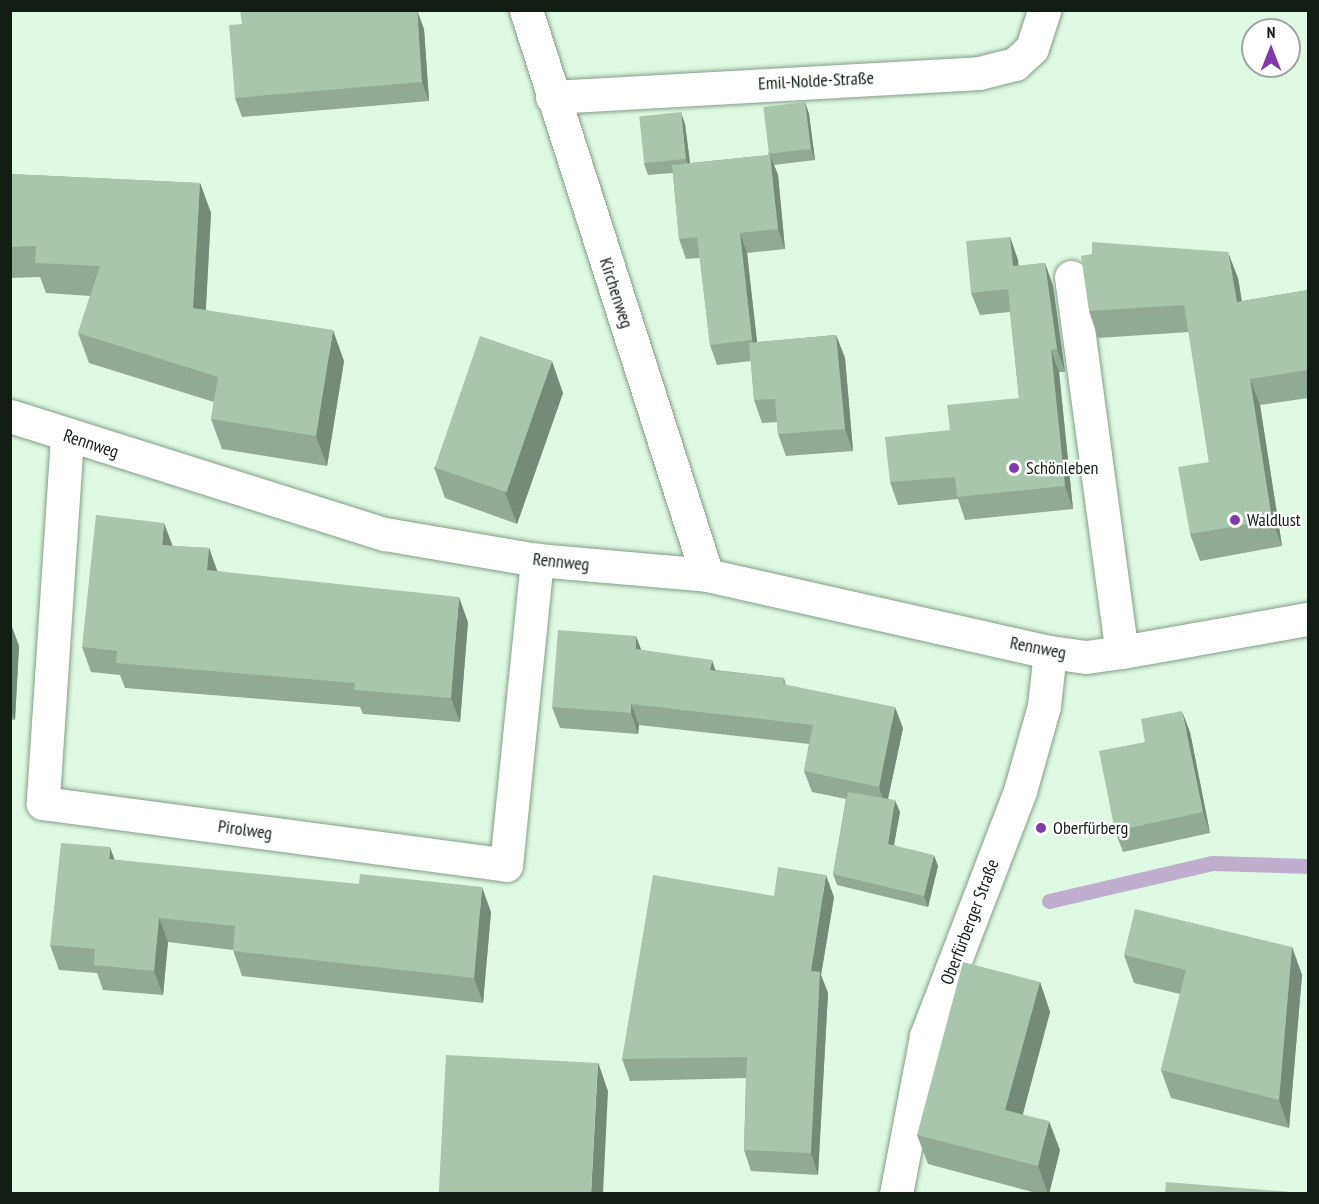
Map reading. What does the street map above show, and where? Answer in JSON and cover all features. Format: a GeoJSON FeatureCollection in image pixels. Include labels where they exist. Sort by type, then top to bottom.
{"type":"FeatureCollection","features":[{"type":"Feature","properties":{"kind":"street","name":"Kirchenweg"},"geometry":{"type":"LineString","coordinates":[[526,10],[552,98],[707,575]]}},
{"type":"Feature","properties":{"kind":"street","name":"Emil-Nolde-Straße"},"geometry":{"type":"LineString","coordinates":[[552,98],[979,73],[1015,64],[1032,48],[1044,10]]}},
{"type":"Feature","properties":{"kind":"street"},"geometry":{"type":"LineString","coordinates":[[1071,277],[1122,652]]}},
{"type":"Feature","properties":{"kind":"street","name":"Rennweg"},"geometry":{"type":"LineString","coordinates":[[10,416],[67,437],[385,534],[537,560],[707,575],[1050,652],[1086,657],[1308,619]]}},
{"type":"Feature","properties":{"kind":"street","name":"Pirolweg"},"geometry":{"type":"LineString","coordinates":[[67,437],[43,803],[506,865],[537,560]]}},
{"type":"Feature","properties":{"kind":"street","name":"Oberfürberger Straße"},"geometry":{"type":"LineString","coordinates":[[896,1194],[926,1036],[1020,791],[1044,705],[1050,652]]}},
{"type":"Feature","properties":{"kind":"building"},"geometry":{"type":"Polygon","coordinates":[[[240,10],[417,10],[422,82],[235,98],[229,25],[242,24],[240,10]]]}},
{"type":"Feature","properties":{"kind":"building"},"geometry":{"type":"Polygon","coordinates":[[[805,102],[811,149],[769,154],[763,107],[805,102]]]}},
{"type":"Feature","properties":{"kind":"building"},"geometry":{"type":"Polygon","coordinates":[[[681,112],[686,159],[644,163],[639,116],[681,112]]]}},
{"type":"Feature","properties":{"kind":"building"},"geometry":{"type":"Polygon","coordinates":[[[770,155],[778,229],[740,233],[752,340],[710,345],[697,237],[679,239],[672,165],[770,155]]]}},
{"type":"Feature","properties":{"kind":"building"},"geometry":{"type":"Polygon","coordinates":[[[10,174],[200,183],[193,308],[333,330],[316,436],[211,419],[218,377],[78,333],[100,266],[35,263],[36,246],[10,247],[10,174]]]}},
{"type":"Feature","properties":{"kind":"building"},"geometry":{"type":"Polygon","coordinates":[[[1010,237],[1013,266],[1045,263],[1057,349],[1051,350],[1065,486],[957,497],[955,477],[890,482],[885,437],[950,430],[947,405],[1019,398],[1008,289],[971,293],[966,241],[1010,237]]]}},
{"type":"Feature","properties":{"kind":"building"},"geometry":{"type":"Polygon","coordinates":[[[1092,242],[1228,252],[1237,302],[1308,290],[1308,370],[1250,379],[1272,520],[1190,534],[1178,467],[1209,462],[1184,305],[1089,311],[1081,256],[1092,254],[1092,242]]]}},
{"type":"Feature","properties":{"kind":"building"},"geometry":{"type":"Polygon","coordinates":[[[836,335],[845,429],[778,434],[775,399],[754,400],[749,343],[836,335]]]}},
{"type":"Feature","properties":{"kind":"building"},"geometry":{"type":"Polygon","coordinates":[[[480,336],[552,361],[507,492],[435,467],[480,336]]]}},
{"type":"Feature","properties":{"kind":"building"},"geometry":{"type":"Polygon","coordinates":[[[96,515],[164,523],[162,545],[209,548],[207,570],[459,597],[451,698],[354,690],[355,683],[116,663],[117,651],[82,647],[96,515]]]}},
{"type":"Feature","properties":{"kind":"building"},"geometry":{"type":"Polygon","coordinates":[[[558,630],[636,636],[636,649],[712,660],[710,670],[784,678],[783,684],[895,707],[879,787],[804,771],[813,725],[631,704],[631,713],[552,707],[558,630]]]}},
{"type":"Feature","properties":{"kind":"building"},"geometry":{"type":"Polygon","coordinates":[[[1182,711],[1203,812],[1115,831],[1099,751],[1145,742],[1141,719],[1182,711]]]}},
{"type":"Feature","properties":{"kind":"building"},"geometry":{"type":"Polygon","coordinates":[[[848,792],[895,800],[888,844],[934,855],[924,896],[833,874],[848,792]]]}},
{"type":"Feature","properties":{"kind":"building"},"geometry":{"type":"Polygon","coordinates":[[[61,843],[110,847],[109,859],[359,884],[360,874],[482,887],[474,978],[233,951],[235,926],[159,918],[154,971],[94,965],[95,949],[50,945],[61,843]]]}},
{"type":"Feature","properties":{"kind":"building"},"geometry":{"type":"Polygon","coordinates":[[[778,867],[826,875],[811,971],[820,972],[811,1153],[744,1150],[747,1057],[622,1059],[653,875],[774,896],[778,867]]]}},
{"type":"Feature","properties":{"kind":"building"},"geometry":{"type":"Polygon","coordinates":[[[1135,909],[1292,947],[1279,1100],[1161,1070],[1186,970],[1124,955],[1135,909]]]}},
{"type":"Feature","properties":{"kind":"building"},"geometry":{"type":"Polygon","coordinates":[[[963,962],[1040,982],[1005,1110],[1049,1121],[1038,1166],[917,1135],[963,962]]]}},
{"type":"Feature","properties":{"kind":"building"},"geometry":{"type":"Polygon","coordinates":[[[446,1055],[598,1063],[591,1194],[439,1194],[446,1055]]]}},
{"type":"Feature","properties":{"kind":"building"},"geometry":{"type":"Polygon","coordinates":[[[1166,1182],[1291,1192],[1291,1194],[1165,1194],[1166,1182]]]}},
{"type":"Feature","properties":{"kind":"waterway"},"geometry":{"type":"LineString","coordinates":[[1049,901],[1212,863],[1308,866]]}},
{"type":"Feature","properties":{"kind":"place","name":"Schönleben"},"geometry":{"type":"Point","coordinates":[1014,468]}},
{"type":"Feature","properties":{"kind":"place","name":"Waldlust"},"geometry":{"type":"Point","coordinates":[1235,520]}},
{"type":"Feature","properties":{"kind":"place","name":"Oberfürberg"},"geometry":{"type":"Point","coordinates":[1041,828]}}]}
